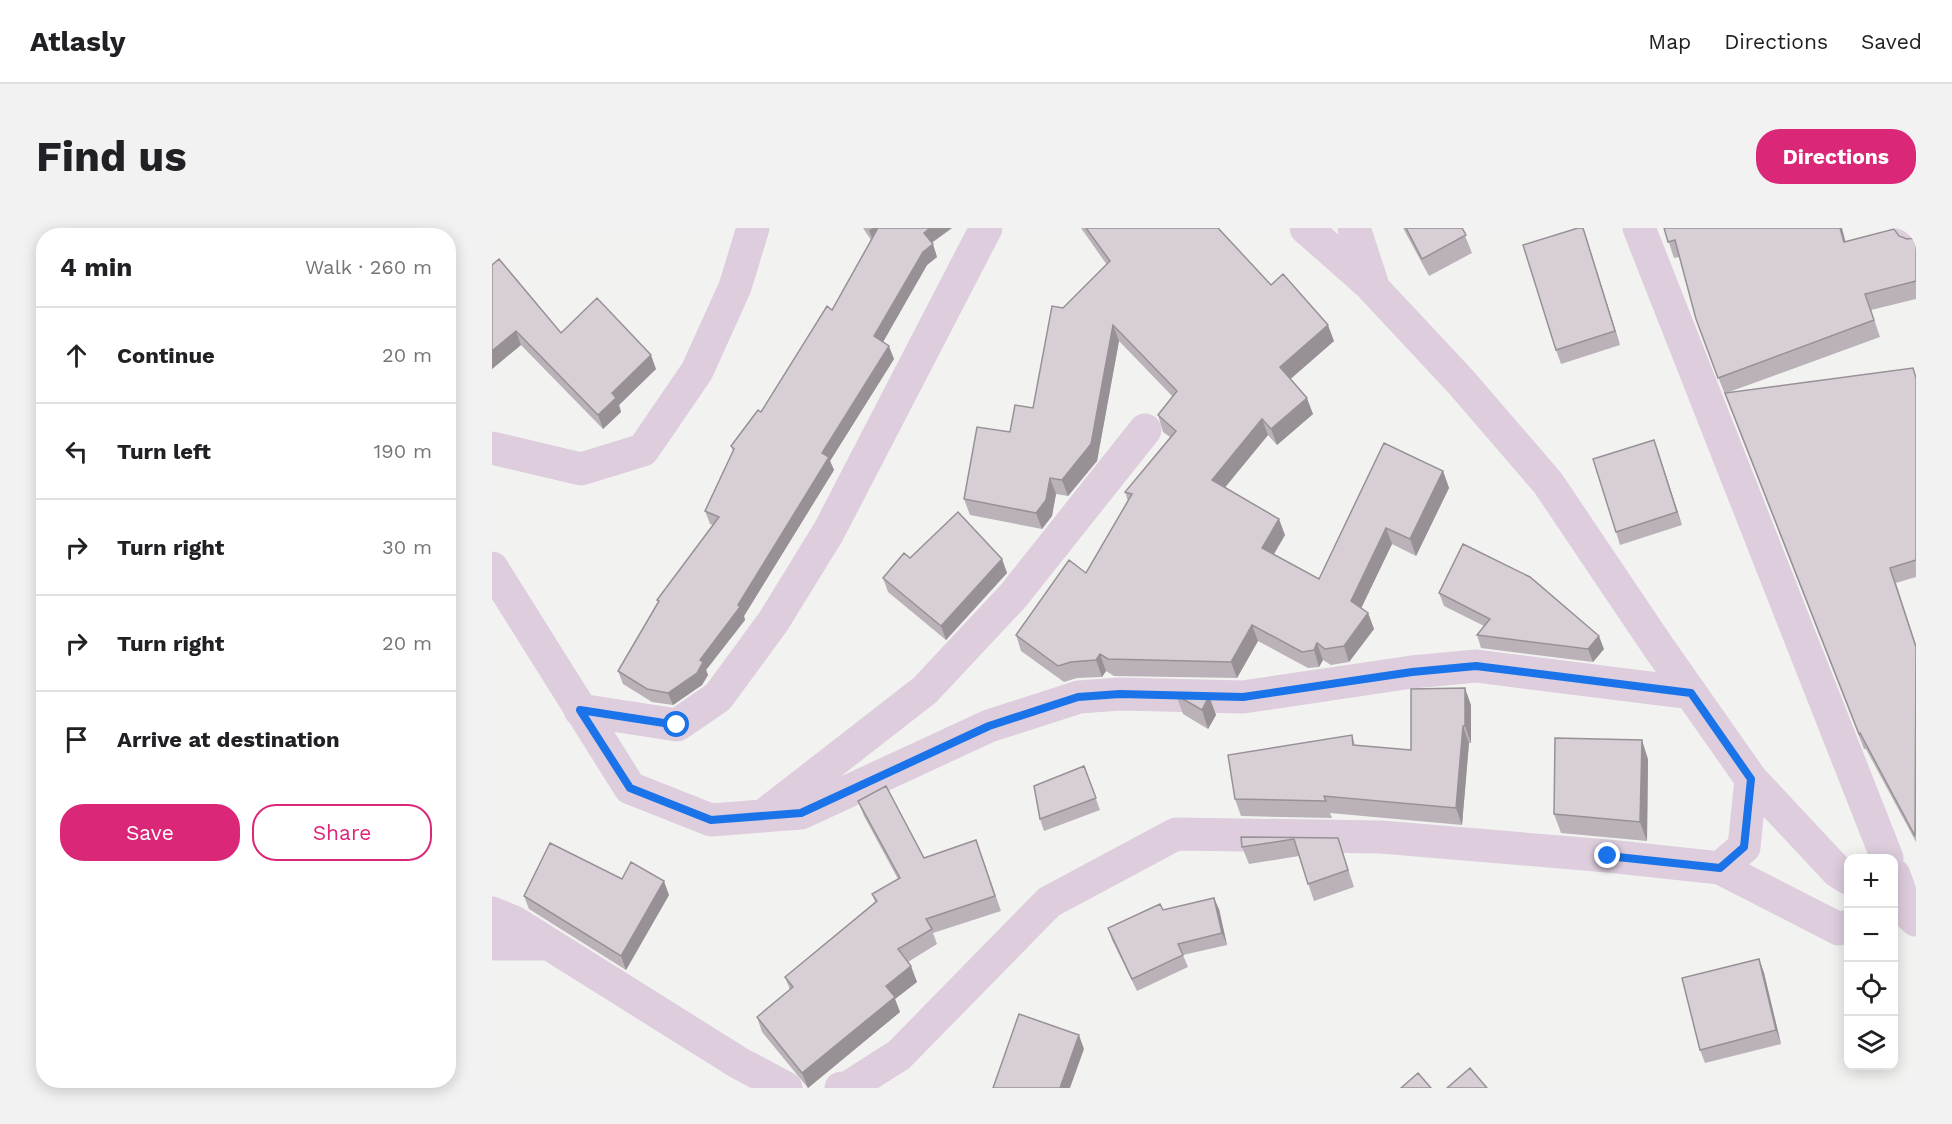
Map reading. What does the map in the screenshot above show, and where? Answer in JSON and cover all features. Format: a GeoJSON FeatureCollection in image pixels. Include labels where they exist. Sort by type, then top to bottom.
{"type":"FeatureCollection","features":[{"type":"Feature","properties":{"kind":"street"},"geometry":{"type":"LineString","coordinates":[[492,448],[581,470],[644,450],[697,371],[735,287],[753,228]]}},
{"type":"Feature","properties":{"kind":"street"},"geometry":{"type":"LineString","coordinates":[[580,710],[677,725],[718,697],[773,622],[829,531],[986,228]]}},
{"type":"Feature","properties":{"kind":"street"},"geometry":{"type":"LineString","coordinates":[[1306,228],[1374,289],[1461,382],[1548,483],[1751,779],[1837,871],[1844,875]]}},
{"type":"Feature","properties":{"kind":"street"},"geometry":{"type":"LineString","coordinates":[[1354,228],[1374,289]]}},
{"type":"Feature","properties":{"kind":"street"},"geometry":{"type":"LineString","coordinates":[[1639,228],[1885,854]]}},
{"type":"Feature","properties":{"kind":"street"},"geometry":{"type":"LineString","coordinates":[[1912,228],[1916,237]]}},
{"type":"Feature","properties":{"kind":"street"},"geometry":{"type":"LineString","coordinates":[[762,816],[925,690],[1013,596],[1145,430]]}},
{"type":"Feature","properties":{"kind":"street"},"geometry":{"type":"LineString","coordinates":[[492,568],[630,788],[711,820],[801,813],[989,726],[1078,697],[1120,694],[1243,697],[1412,672],[1476,666],[1691,693]]}},
{"type":"Feature","properties":{"kind":"street"},"geometry":{"type":"LineString","coordinates":[[1720,868],[1744,847],[1751,779]]}},
{"type":"Feature","properties":{"kind":"street"},"geometry":{"type":"LineString","coordinates":[[841,1088],[849,1087],[899,1055],[1049,902],[1176,834],[1381,837],[1720,868],[1839,929],[1844,927]]}},
{"type":"Feature","properties":{"kind":"street"},"geometry":{"type":"LineString","coordinates":[[1898,894],[1903,913]]}},
{"type":"Feature","properties":{"kind":"street"},"geometry":{"type":"LineString","coordinates":[[492,913],[514,922],[739,1063],[786,1088]]}},
{"type":"Feature","properties":{"kind":"street"},"geometry":{"type":"LineString","coordinates":[[492,944],[549,944]]}},
{"type":"Feature","properties":{"kind":"building"},"geometry":{"type":"Polygon","coordinates":[[[878,228],[930,228],[924,233],[933,244],[923,252],[874,336],[889,346],[822,453],[829,457],[738,605],[740,607],[700,660],[703,662],[697,673],[668,693],[647,689],[618,671],[659,601],[657,600],[719,517],[705,511],[734,449],[731,446],[758,410],[761,412],[827,306],[832,310],[878,228]]]}},
{"type":"Feature","properties":{"kind":"building"},"geometry":{"type":"Polygon","coordinates":[[[1086,228],[1218,228],[1271,285],[1283,274],[1328,325],[1280,367],[1307,398],[1271,429],[1262,419],[1212,480],[1279,519],[1262,548],[1319,579],[1384,443],[1443,471],[1410,539],[1386,528],[1351,601],[1368,613],[1344,646],[1325,649],[1317,643],[1314,650],[1302,652],[1252,625],[1231,662],[1108,659],[1100,654],[1096,660],[1071,662],[1058,666],[1016,635],[1069,560],[1086,573],[1132,494],[1125,492],[1176,431],[1158,415],[1177,391],[1113,325],[1091,444],[1062,480],[1050,478],[1046,500],[1036,513],[964,499],[977,427],[1010,432],[1015,405],[1033,408],[1052,306],[1063,308],[1110,261],[1086,228]]]}},
{"type":"Feature","properties":{"kind":"building"},"geometry":{"type":"Polygon","coordinates":[[[1406,228],[1462,228],[1466,235],[1422,259],[1406,228]]]}},
{"type":"Feature","properties":{"kind":"building"},"geometry":{"type":"Polygon","coordinates":[[[1583,228],[1615,331],[1556,350],[1523,245],[1583,228]]]}},
{"type":"Feature","properties":{"kind":"building"},"geometry":{"type":"Polygon","coordinates":[[[1664,228],[1840,228],[1844,242],[1894,229],[1899,236],[1907,239],[1916,238],[1916,281],[1865,294],[1874,320],[1718,378],[1696,319],[1675,240],[1668,242],[1664,228]]]}},
{"type":"Feature","properties":{"kind":"building"},"geometry":{"type":"Polygon","coordinates":[[[499,259],[561,333],[597,298],[651,355],[612,393],[616,398],[598,415],[516,331],[492,351],[492,265],[499,259]]]}},
{"type":"Feature","properties":{"kind":"building"},"geometry":{"type":"Polygon","coordinates":[[[1913,368],[1916,378],[1916,560],[1890,568],[1916,647],[1915,836],[1859,734],[1725,393],[1913,368]]]}},
{"type":"Feature","properties":{"kind":"building"},"geometry":{"type":"Polygon","coordinates":[[[1654,440],[1677,512],[1616,532],[1593,459],[1654,440]]]}},
{"type":"Feature","properties":{"kind":"building"},"geometry":{"type":"Polygon","coordinates":[[[958,512],[1002,559],[941,626],[883,578],[904,553],[910,558],[958,512]]]}},
{"type":"Feature","properties":{"kind":"building"},"geometry":{"type":"Polygon","coordinates":[[[1463,544],[1530,577],[1599,636],[1588,649],[1477,635],[1490,619],[1439,593],[1463,544]]]}},
{"type":"Feature","properties":{"kind":"building"},"geometry":{"type":"Polygon","coordinates":[[[1465,688],[1465,726],[1463,726],[1456,808],[1324,796],[1326,801],[1235,799],[1228,755],[1352,735],[1353,745],[1411,750],[1411,689],[1465,688]]]}},
{"type":"Feature","properties":{"kind":"building"},"geometry":{"type":"Polygon","coordinates":[[[1176,695],[1209,696],[1202,710],[1176,695]]]}},
{"type":"Feature","properties":{"kind":"building"},"geometry":{"type":"Polygon","coordinates":[[[1555,738],[1642,740],[1640,822],[1554,814],[1555,738]]]}},
{"type":"Feature","properties":{"kind":"building"},"geometry":{"type":"Polygon","coordinates":[[[1084,766],[1096,798],[1040,819],[1034,786],[1084,766]]]}},
{"type":"Feature","properties":{"kind":"building"},"geometry":{"type":"Polygon","coordinates":[[[886,786],[924,858],[976,840],[995,896],[926,919],[932,929],[898,949],[911,966],[886,986],[895,997],[802,1073],[757,1017],[793,987],[785,977],[877,901],[872,894],[900,878],[858,801],[886,786]]]}},
{"type":"Feature","properties":{"kind":"building"},"geometry":{"type":"Polygon","coordinates":[[[1241,837],[1338,838],[1348,870],[1308,884],[1294,839],[1242,847],[1241,837]]]}},
{"type":"Feature","properties":{"kind":"building"},"geometry":{"type":"Polygon","coordinates":[[[550,843],[622,879],[631,862],[664,881],[621,956],[524,896],[550,843]]]}},
{"type":"Feature","properties":{"kind":"building"},"geometry":{"type":"Polygon","coordinates":[[[1214,898],[1222,933],[1178,944],[1183,955],[1132,979],[1108,928],[1160,904],[1163,910],[1214,898]]]}},
{"type":"Feature","properties":{"kind":"building"},"geometry":{"type":"Polygon","coordinates":[[[1759,959],[1776,1030],[1700,1050],[1682,978],[1759,959]]]}},
{"type":"Feature","properties":{"kind":"building"},"geometry":{"type":"Polygon","coordinates":[[[1019,1014],[1079,1035],[1060,1088],[993,1088],[1019,1014]]]}},
{"type":"Feature","properties":{"kind":"building"},"geometry":{"type":"Polygon","coordinates":[[[1470,1068],[1487,1088],[1447,1088],[1470,1068]]]}},
{"type":"Feature","properties":{"kind":"building"},"geometry":{"type":"Polygon","coordinates":[[[1418,1073],[1431,1088],[1401,1088],[1418,1073]]]}},
{"type":"Feature","properties":{"kind":"route"},"geometry":{"type":"LineString","coordinates":[[677,725],[580,710],[630,788],[711,820],[801,813],[989,726],[1078,697],[1120,694],[1243,697],[1412,672],[1476,666],[1691,693],[1751,779],[1744,847],[1720,868],[1608,856]]}}]}
